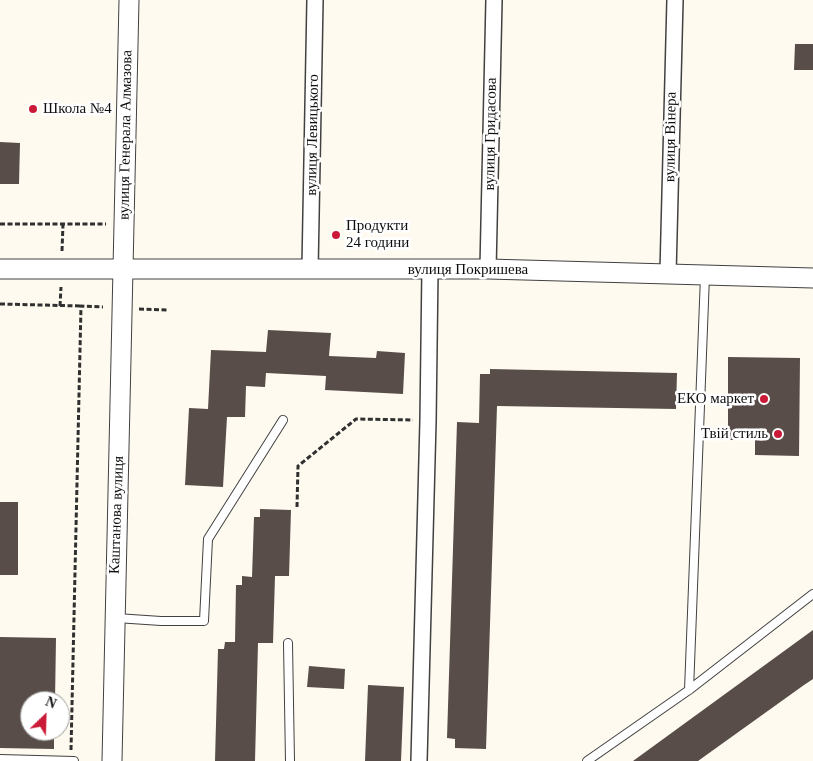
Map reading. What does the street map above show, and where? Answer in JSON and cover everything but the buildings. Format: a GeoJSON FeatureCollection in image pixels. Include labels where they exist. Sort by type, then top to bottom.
{"type":"FeatureCollection","features":[{"type":"Feature","properties":{"kind":"street","name":"вулиця Генерала Алмазова"},"geometry":{"type":"LineString","coordinates":[[124,270],[129,0]]}},
{"type":"Feature","properties":{"kind":"street","name":"вулиця Левицького"},"geometry":{"type":"LineString","coordinates":[[310,269],[315,0]]}},
{"type":"Feature","properties":{"kind":"street","name":"вулиця Гридасова"},"geometry":{"type":"LineString","coordinates":[[488,269],[494,0]]}},
{"type":"Feature","properties":{"kind":"street","name":"вулиця Вінера"},"geometry":{"type":"LineString","coordinates":[[668,273],[675,0]]}},
{"type":"Feature","properties":{"kind":"street","name":"вулиця Покришева"},"geometry":{"type":"LineString","coordinates":[[0,269],[488,269],[813,278]]}},
{"type":"Feature","properties":{"kind":"street"},"geometry":{"type":"LineString","coordinates":[[419,761],[430,269]]}},
{"type":"Feature","properties":{"kind":"street","name":"Каштанова вулиця"},"geometry":{"type":"LineString","coordinates":[[112,761],[124,270]]}},
{"type":"Feature","properties":{"kind":"lane"},"geometry":{"type":"LineString","coordinates":[[690,690],[705,274]]}},
{"type":"Feature","properties":{"kind":"lane"},"geometry":{"type":"LineString","coordinates":[[114,618],[204,621],[208,539],[283,420]]}},
{"type":"Feature","properties":{"kind":"lane"},"geometry":{"type":"LineString","coordinates":[[587,761],[690,690],[813,594]]}},
{"type":"Feature","properties":{"kind":"lane"},"geometry":{"type":"LineString","coordinates":[[288,643],[290,761]]}},
{"type":"Feature","properties":{"kind":"lane"},"geometry":{"type":"LineString","coordinates":[[0,759],[72,761]]}},
{"type":"Feature","properties":{"kind":"path"},"geometry":{"type":"LineString","coordinates":[[0,224],[125,224]]}},
{"type":"Feature","properties":{"kind":"path"},"geometry":{"type":"LineString","coordinates":[[0,304],[169,310]]}},
{"type":"Feature","properties":{"kind":"path"},"geometry":{"type":"LineString","coordinates":[[72,761],[81,306]]}},
{"type":"Feature","properties":{"kind":"path"},"geometry":{"type":"LineString","coordinates":[[297,507],[298,466],[356,418],[428,421]]}},
{"type":"Feature","properties":{"kind":"place","name":"Школа №4"},"geometry":{"type":"Point","coordinates":[33,109]}},
{"type":"Feature","properties":{"kind":"place","name":"Продукти 24 години"},"geometry":{"type":"Point","coordinates":[336,235]}},
{"type":"Feature","properties":{"kind":"place","name":"ЕКО маркет"},"geometry":{"type":"Point","coordinates":[764,399]}},
{"type":"Feature","properties":{"kind":"place","name":"Твій стиль"},"geometry":{"type":"Point","coordinates":[778,434]}}]}
